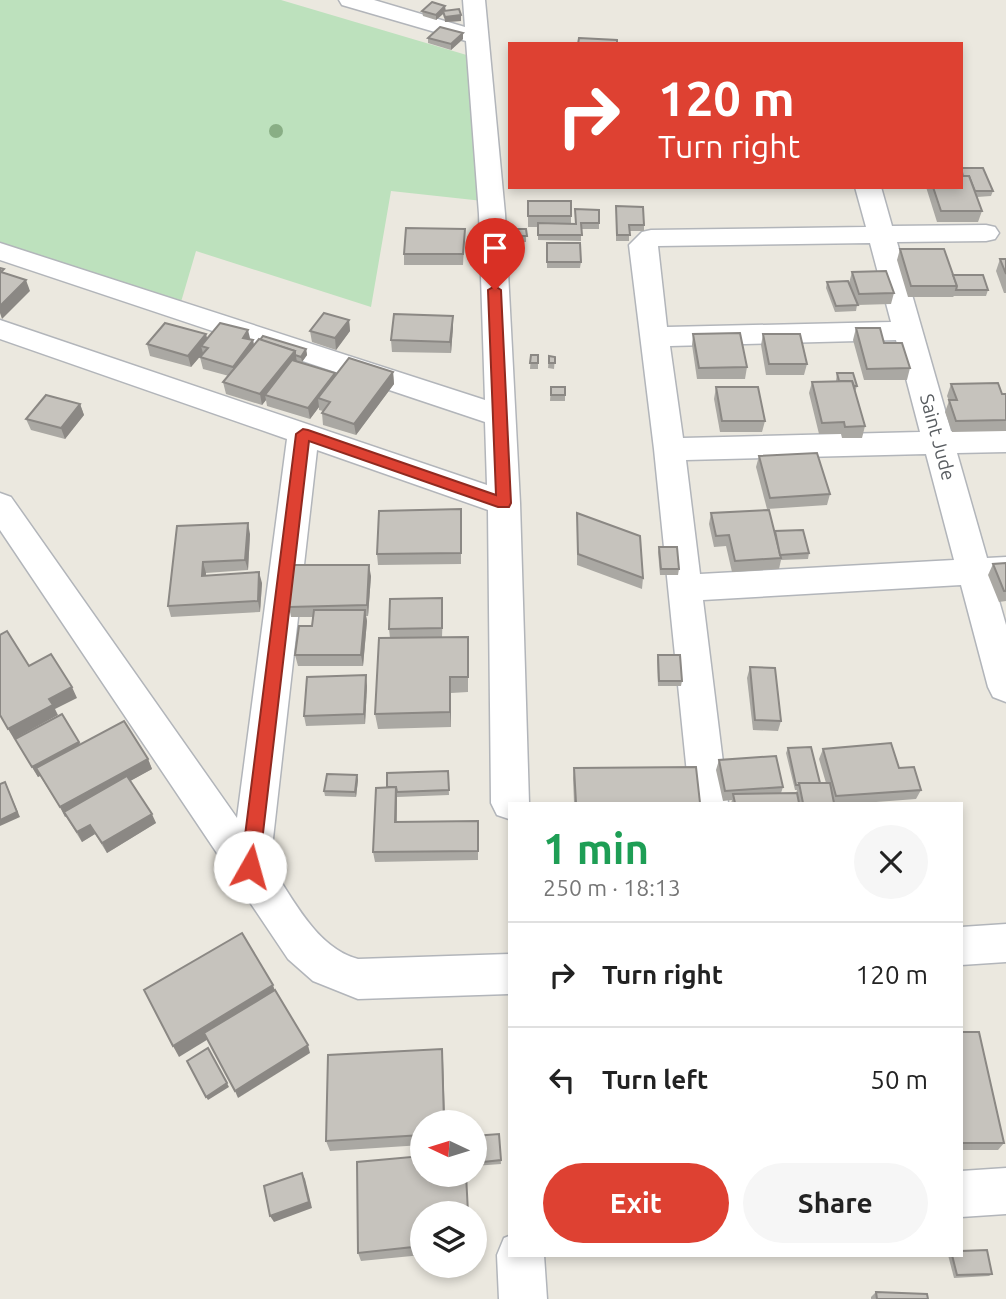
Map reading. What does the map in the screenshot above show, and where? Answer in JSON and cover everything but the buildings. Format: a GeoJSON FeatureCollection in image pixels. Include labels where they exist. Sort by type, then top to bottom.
{"type":"FeatureCollection","features":[{"type":"Feature","properties":{"kind":"street"},"geometry":{"type":"LineString","coordinates":[[350,0],[479,38]]}},
{"type":"Feature","properties":{"kind":"street"},"geometry":{"type":"LineString","coordinates":[[474,0],[492,214],[503,503],[510,802]]}},
{"type":"Feature","properties":{"kind":"street","name":"Saint Jude"},"geometry":{"type":"LineString","coordinates":[[869,189],[940,443],[990,571],[1006,687]]}},
{"type":"Feature","properties":{"kind":"street"},"geometry":{"type":"LineString","coordinates":[[709,802],[669,449],[642,244],[645,240],[986,233]]}},
{"type":"Feature","properties":{"kind":"street"},"geometry":{"type":"LineString","coordinates":[[0,251],[499,416]]}},
{"type":"Feature","properties":{"kind":"street"},"geometry":{"type":"LineString","coordinates":[[0,329],[503,503]]}},
{"type":"Feature","properties":{"kind":"street"},"geometry":{"type":"LineString","coordinates":[[653,337],[908,331]]}},
{"type":"Feature","properties":{"kind":"street"},"geometry":{"type":"LineString","coordinates":[[250,867],[303,434]]}},
{"type":"Feature","properties":{"kind":"street"},"geometry":{"type":"LineString","coordinates":[[669,449],[1006,441]]}},
{"type":"Feature","properties":{"kind":"street"},"geometry":{"type":"LineString","coordinates":[[0,505],[302,946],[317,961],[334,973],[358,979],[508,974]]}},
{"type":"Feature","properties":{"kind":"street"},"geometry":{"type":"LineString","coordinates":[[683,588],[990,571]]}},
{"type":"Feature","properties":{"kind":"street"},"geometry":{"type":"LineString","coordinates":[[963,946],[1006,943]]}},
{"type":"Feature","properties":{"kind":"street"},"geometry":{"type":"LineString","coordinates":[[963,1194],[1006,1191]]}},
{"type":"Feature","properties":{"kind":"street"},"geometry":{"type":"LineString","coordinates":[[521,1257],[523,1299]]}},
{"type":"Feature","properties":{"kind":"green space"},"geometry":{"type":"Polygon","coordinates":[[[0,0],[281,0],[470,56],[483,201],[391,191],[371,307],[196,251],[181,302],[0,243],[0,0]]]}},
{"type":"Feature","properties":{"kind":"route"},"geometry":{"type":"LineString","coordinates":[[250,867],[303,434],[503,503],[495,290]]}}]}
